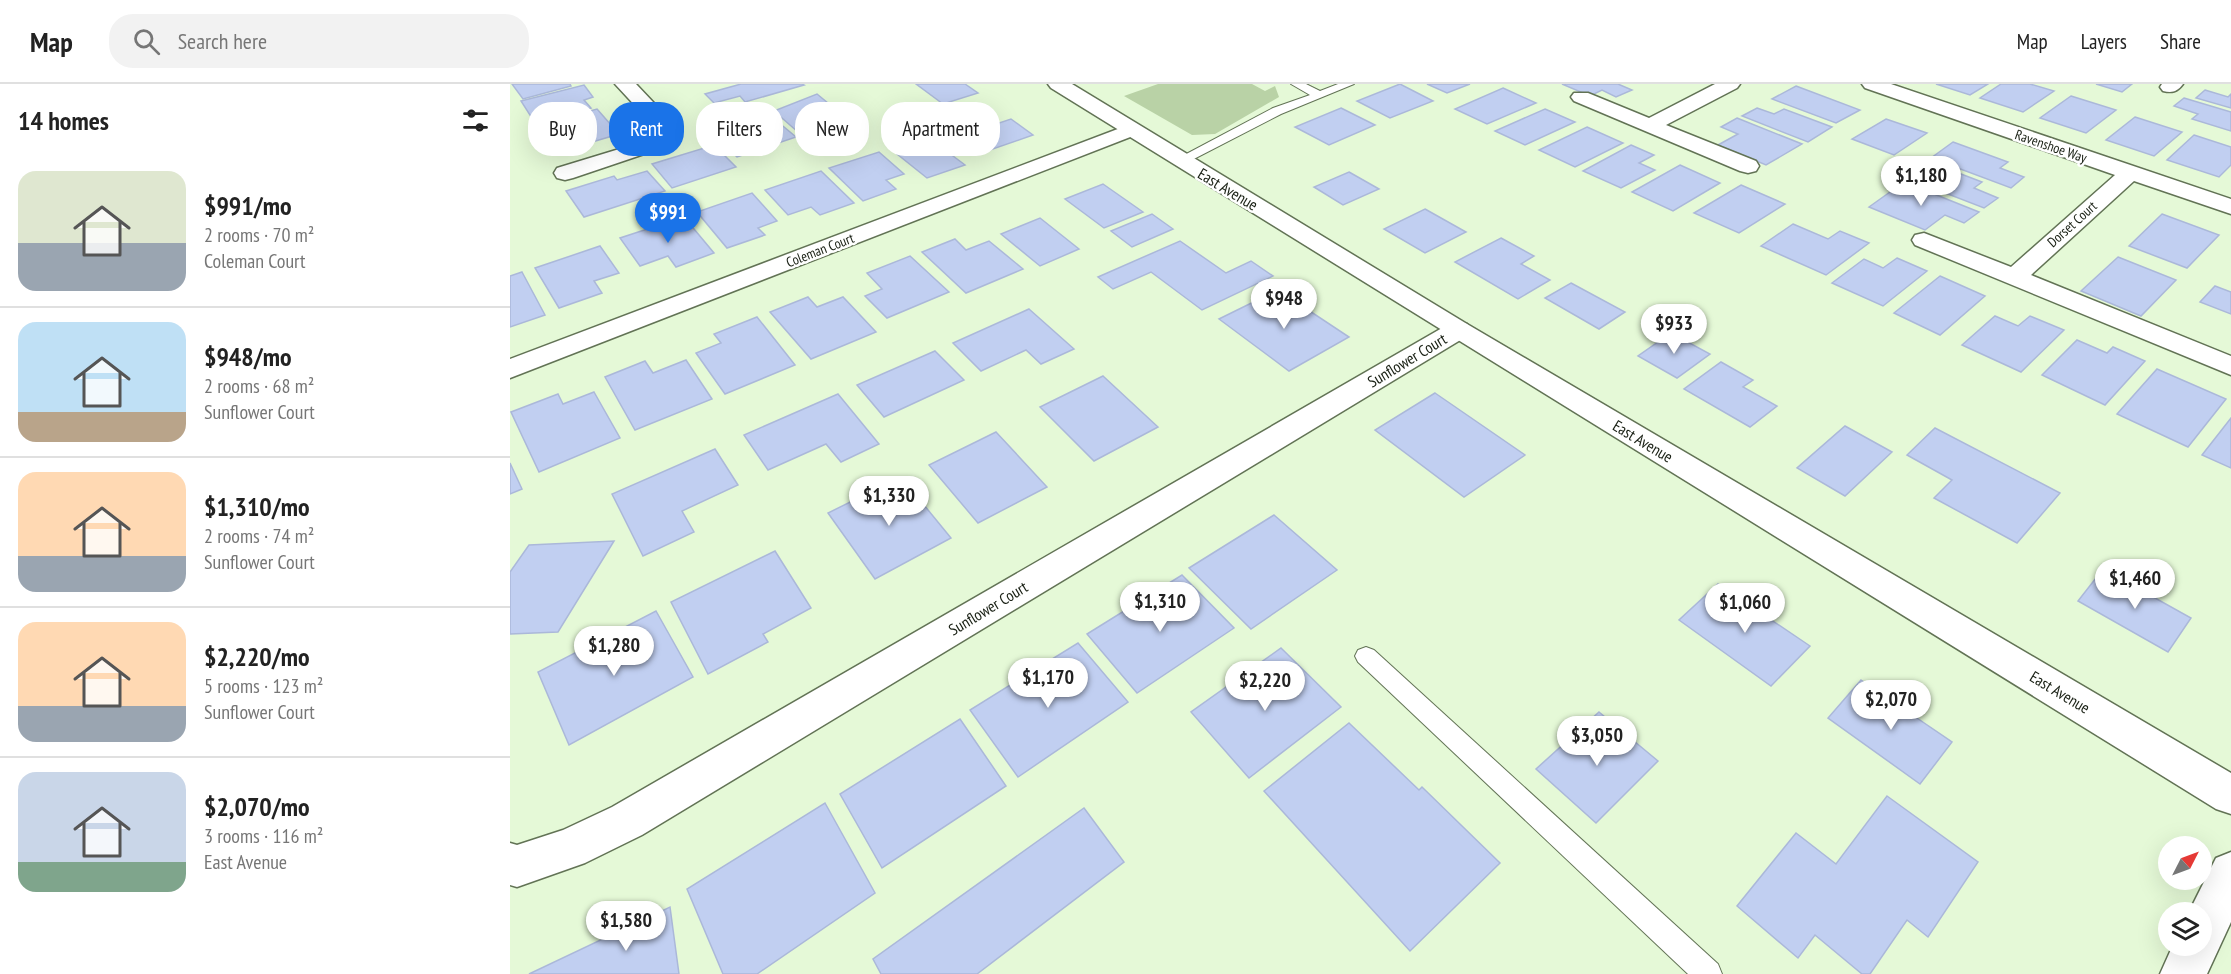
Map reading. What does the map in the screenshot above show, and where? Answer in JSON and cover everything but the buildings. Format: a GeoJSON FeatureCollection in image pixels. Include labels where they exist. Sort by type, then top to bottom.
{"type":"FeatureCollection","features":[{"type":"Feature","properties":{"kind":"street"},"geometry":{"type":"LineString","coordinates":[[565,173],[646,147],[663,131],[663,124],[625,84]]}},
{"type":"Feature","properties":{"kind":"street","name":"East Avenue"},"geometry":{"type":"LineString","coordinates":[[1058,84],[1458,330],[2231,795]]}},
{"type":"Feature","properties":{"kind":"street"},"geometry":{"type":"LineString","coordinates":[[1650,125],[1730,84]]}},
{"type":"Feature","properties":{"kind":"street","name":"Ravenshoe Way"},"geometry":{"type":"LineString","coordinates":[[1872,84],[2231,207]]}},
{"type":"Feature","properties":{"kind":"street"},"geometry":{"type":"LineString","coordinates":[[1581,97],[1748,166]]}},
{"type":"Feature","properties":{"kind":"street","name":"Coleman Court"},"geometry":{"type":"LineString","coordinates":[[510,369],[1131,130]]}},
{"type":"Feature","properties":{"kind":"street","name":"Dorset Court"},"geometry":{"type":"LineString","coordinates":[[2015,276],[2130,173]]}},
{"type":"Feature","properties":{"kind":"street"},"geometry":{"type":"LineString","coordinates":[[1924,240],[2231,366]]}},
{"type":"Feature","properties":{"kind":"street","name":"Sunflower Court"},"geometry":{"type":"LineString","coordinates":[[510,864],[517,866],[570,848],[627,821],[1458,330]]}},
{"type":"Feature","properties":{"kind":"street"},"geometry":{"type":"LineString","coordinates":[[2212,914],[2231,873]]}},
{"type":"Feature","properties":{"kind":"street"},"geometry":{"type":"LineString","coordinates":[[2183,974],[2192,956]]}},
{"type":"Feature","properties":{"kind":"lane"},"geometry":{"type":"LineString","coordinates":[[1297,84],[1320,95]]}},
{"type":"Feature","properties":{"kind":"lane"},"geometry":{"type":"LineString","coordinates":[[1180,160],[1277,111],[1348,84]]}},
{"type":"Feature","properties":{"kind":"lane"},"geometry":{"type":"LineString","coordinates":[[1366,656],[1708,974]]}},
{"type":"Feature","properties":{"kind":"green space"},"geometry":{"type":"Polygon","coordinates":[[[1158,84],[1252,84],[1265,91],[1275,86],[1279,97],[1215,134],[1192,135],[1124,96],[1158,84]]]}}]}
